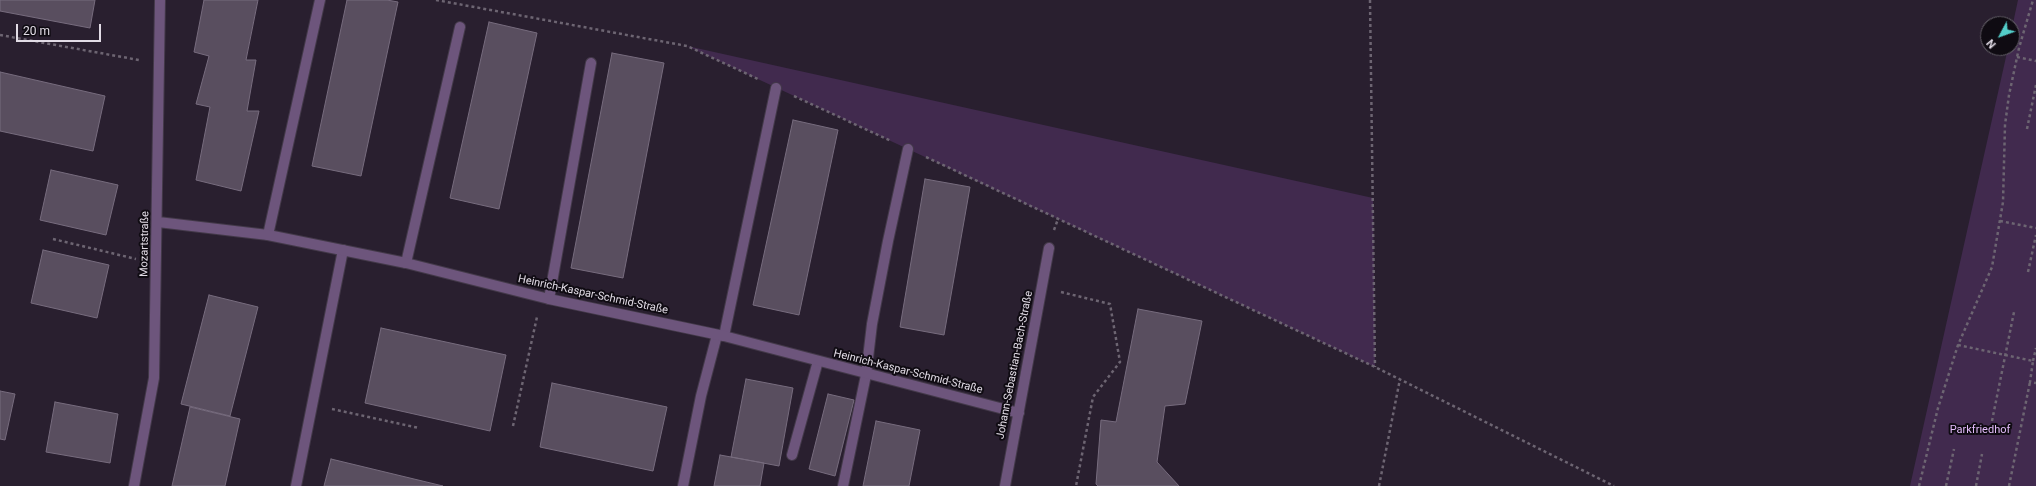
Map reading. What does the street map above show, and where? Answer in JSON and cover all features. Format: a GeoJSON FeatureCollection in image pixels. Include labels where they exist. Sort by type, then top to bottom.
{"type":"FeatureCollection","features":[{"type":"Feature","properties":{"kind":"street","name":"Mozartstraße"},"geometry":{"type":"LineString","coordinates":[[134,486],[154,378],[158,222],[160,0]]}},
{"type":"Feature","properties":{"kind":"street"},"geometry":{"type":"LineString","coordinates":[[268,235],[320,0]]}},
{"type":"Feature","properties":{"kind":"street"},"geometry":{"type":"LineString","coordinates":[[406,263],[460,27]]}},
{"type":"Feature","properties":{"kind":"street"},"geometry":{"type":"LineString","coordinates":[[545,298],[591,63]]}},
{"type":"Feature","properties":{"kind":"street"},"geometry":{"type":"LineString","coordinates":[[683,486],[701,396],[720,335],[776,88]]}},
{"type":"Feature","properties":{"kind":"street"},"geometry":{"type":"LineString","coordinates":[[843,486],[866,375],[872,324],[908,149]]}},
{"type":"Feature","properties":{"kind":"street","name":"Heinrich-Kaspar-Schmid-Straße"},"geometry":{"type":"LineString","coordinates":[[158,222],[268,235],[406,263],[545,298],[720,335],[866,375],[1019,413]]}},
{"type":"Feature","properties":{"kind":"street","name":"Johann-Sebastian-Bach-Straße"},"geometry":{"type":"LineString","coordinates":[[1005,486],[1049,248]]}},
{"type":"Feature","properties":{"kind":"street"},"geometry":{"type":"LineString","coordinates":[[296,486],[343,250]]}},
{"type":"Feature","properties":{"kind":"street"},"geometry":{"type":"LineString","coordinates":[[792,455],[818,361]]}},
{"type":"Feature","properties":{"kind":"path"},"geometry":{"type":"LineString","coordinates":[[436,0],[687,46],[1375,367],[1614,486]]}},
{"type":"Feature","properties":{"kind":"path"},"geometry":{"type":"LineString","coordinates":[[1370,0],[1375,367]]}},
{"type":"Feature","properties":{"kind":"path"},"geometry":{"type":"LineString","coordinates":[[1919,486],[1938,408],[1958,345],[1992,267],[2003,202],[2005,125],[2017,57],[2033,0]]}},
{"type":"Feature","properties":{"kind":"path"},"geometry":{"type":"LineString","coordinates":[[0,35],[159,64]]}},
{"type":"Feature","properties":{"kind":"path"},"geometry":{"type":"LineString","coordinates":[[2017,57],[2036,61]]}},
{"type":"Feature","properties":{"kind":"path"},"geometry":{"type":"LineString","coordinates":[[2027,129],[2036,85]]}},
{"type":"Feature","properties":{"kind":"path"},"geometry":{"type":"LineString","coordinates":[[2000,221],[2036,228]]}},
{"type":"Feature","properties":{"kind":"path"},"geometry":{"type":"LineString","coordinates":[[2028,272],[2036,235]]}},
{"type":"Feature","properties":{"kind":"path"},"geometry":{"type":"LineString","coordinates":[[53,239],[157,265]]}},
{"type":"Feature","properties":{"kind":"path"},"geometry":{"type":"LineString","coordinates":[[1042,287],[1110,304],[1120,362],[1093,397],[1076,486]]}},
{"type":"Feature","properties":{"kind":"path"},"geometry":{"type":"LineString","coordinates":[[513,426],[545,298]]}},
{"type":"Feature","properties":{"kind":"path"},"geometry":{"type":"LineString","coordinates":[[1992,421],[2014,312]]}},
{"type":"Feature","properties":{"kind":"path"},"geometry":{"type":"LineString","coordinates":[[1958,345],[2033,361]]}},
{"type":"Feature","properties":{"kind":"path"},"geometry":{"type":"LineString","coordinates":[[2009,486],[2036,348]]}},
{"type":"Feature","properties":{"kind":"path"},"geometry":{"type":"LineString","coordinates":[[1380,486],[1400,380]]}},
{"type":"Feature","properties":{"kind":"path"},"geometry":{"type":"LineString","coordinates":[[2030,382],[2036,383]]}},
{"type":"Feature","properties":{"kind":"path"},"geometry":{"type":"LineString","coordinates":[[313,405],[419,428]]}},
{"type":"Feature","properties":{"kind":"path"},"geometry":{"type":"LineString","coordinates":[[1946,486],[1954,449]]}},
{"type":"Feature","properties":{"kind":"path"},"geometry":{"type":"LineString","coordinates":[[1976,486],[1982,454]]}},
{"type":"Feature","properties":{"kind":"green space","name":"Parkfriedhof"},"geometry":{"type":"Polygon","coordinates":[[[2018,0],[2036,0],[2036,486],[1910,486],[2006,56],[2020,56],[2020,16],[2015,16],[2018,0]]]}},
{"type":"Feature","properties":{"kind":"green space"},"geometry":{"type":"Polygon","coordinates":[[[687,46],[1373,198],[1375,367],[1058,219],[687,46]]]}},
{"type":"Feature","properties":{"kind":"building"},"geometry":{"type":"Polygon","coordinates":[[[0,0],[95,0],[90,28],[0,11],[0,0]]]}},
{"type":"Feature","properties":{"kind":"building"},"geometry":{"type":"Polygon","coordinates":[[[204,0],[258,0],[246,60],[256,60],[247,111],[259,111],[241,191],[196,180],[210,107],[196,104],[209,56],[194,52],[204,0]]]}},
{"type":"Feature","properties":{"kind":"building"},"geometry":{"type":"Polygon","coordinates":[[[347,0],[387,0],[398,2],[361,176],[312,166],[347,0]]]}},
{"type":"Feature","properties":{"kind":"building"},"geometry":{"type":"Polygon","coordinates":[[[489,22],[537,33],[499,209],[450,198],[489,22]]]}},
{"type":"Feature","properties":{"kind":"building"},"geometry":{"type":"Polygon","coordinates":[[[612,53],[664,63],[623,278],[571,268],[612,53]]]}},
{"type":"Feature","properties":{"kind":"building"},"geometry":{"type":"Polygon","coordinates":[[[0,72],[105,96],[93,151],[0,131],[0,72]]]}},
{"type":"Feature","properties":{"kind":"building"},"geometry":{"type":"Polygon","coordinates":[[[793,120],[838,130],[799,315],[753,305],[793,120]]]}},
{"type":"Feature","properties":{"kind":"building"},"geometry":{"type":"Polygon","coordinates":[[[51,170],[118,185],[106,235],[40,220],[51,170]]]}},
{"type":"Feature","properties":{"kind":"building"},"geometry":{"type":"Polygon","coordinates":[[[925,179],[970,187],[944,335],[900,327],[925,179]]]}},
{"type":"Feature","properties":{"kind":"building"},"geometry":{"type":"Polygon","coordinates":[[[43,250],[109,265],[97,318],[31,303],[43,250]]]}},
{"type":"Feature","properties":{"kind":"building"},"geometry":{"type":"Polygon","coordinates":[[[209,295],[258,307],[230,416],[181,404],[209,295]]]}},
{"type":"Feature","properties":{"kind":"building"},"geometry":{"type":"Polygon","coordinates":[[[1138,309],[1202,321],[1185,404],[1165,406],[1157,462],[1179,486],[1098,486],[1096,484],[1101,420],[1116,422],[1138,309]]]}},
{"type":"Feature","properties":{"kind":"building"},"geometry":{"type":"Polygon","coordinates":[[[381,328],[506,355],[490,431],[365,403],[381,328]]]}},
{"type":"Feature","properties":{"kind":"building"},"geometry":{"type":"Polygon","coordinates":[[[746,379],[793,388],[779,466],[731,457],[746,379]]]}},
{"type":"Feature","properties":{"kind":"building"},"geometry":{"type":"Polygon","coordinates":[[[552,383],[667,407],[653,471],[540,447],[552,383]]]}},
{"type":"Feature","properties":{"kind":"building"},"geometry":{"type":"Polygon","coordinates":[[[0,391],[15,394],[5,440],[0,439],[0,391]]]}},
{"type":"Feature","properties":{"kind":"building"},"geometry":{"type":"Polygon","coordinates":[[[828,394],[854,400],[835,476],[809,469],[828,394]]]}},
{"type":"Feature","properties":{"kind":"building"},"geometry":{"type":"Polygon","coordinates":[[[55,402],[118,414],[110,463],[46,452],[55,402]]]}},
{"type":"Feature","properties":{"kind":"building"},"geometry":{"type":"Polygon","coordinates":[[[190,407],[240,419],[225,486],[172,486],[190,407]]]}},
{"type":"Feature","properties":{"kind":"building"},"geometry":{"type":"Polygon","coordinates":[[[876,421],[920,430],[909,486],[863,486],[876,421]]]}},
{"type":"Feature","properties":{"kind":"building"},"geometry":{"type":"Polygon","coordinates":[[[720,455],[764,463],[760,486],[714,486],[720,455]]]}},
{"type":"Feature","properties":{"kind":"building"},"geometry":{"type":"Polygon","coordinates":[[[331,459],[443,486],[324,486],[331,459]]]}}]}
